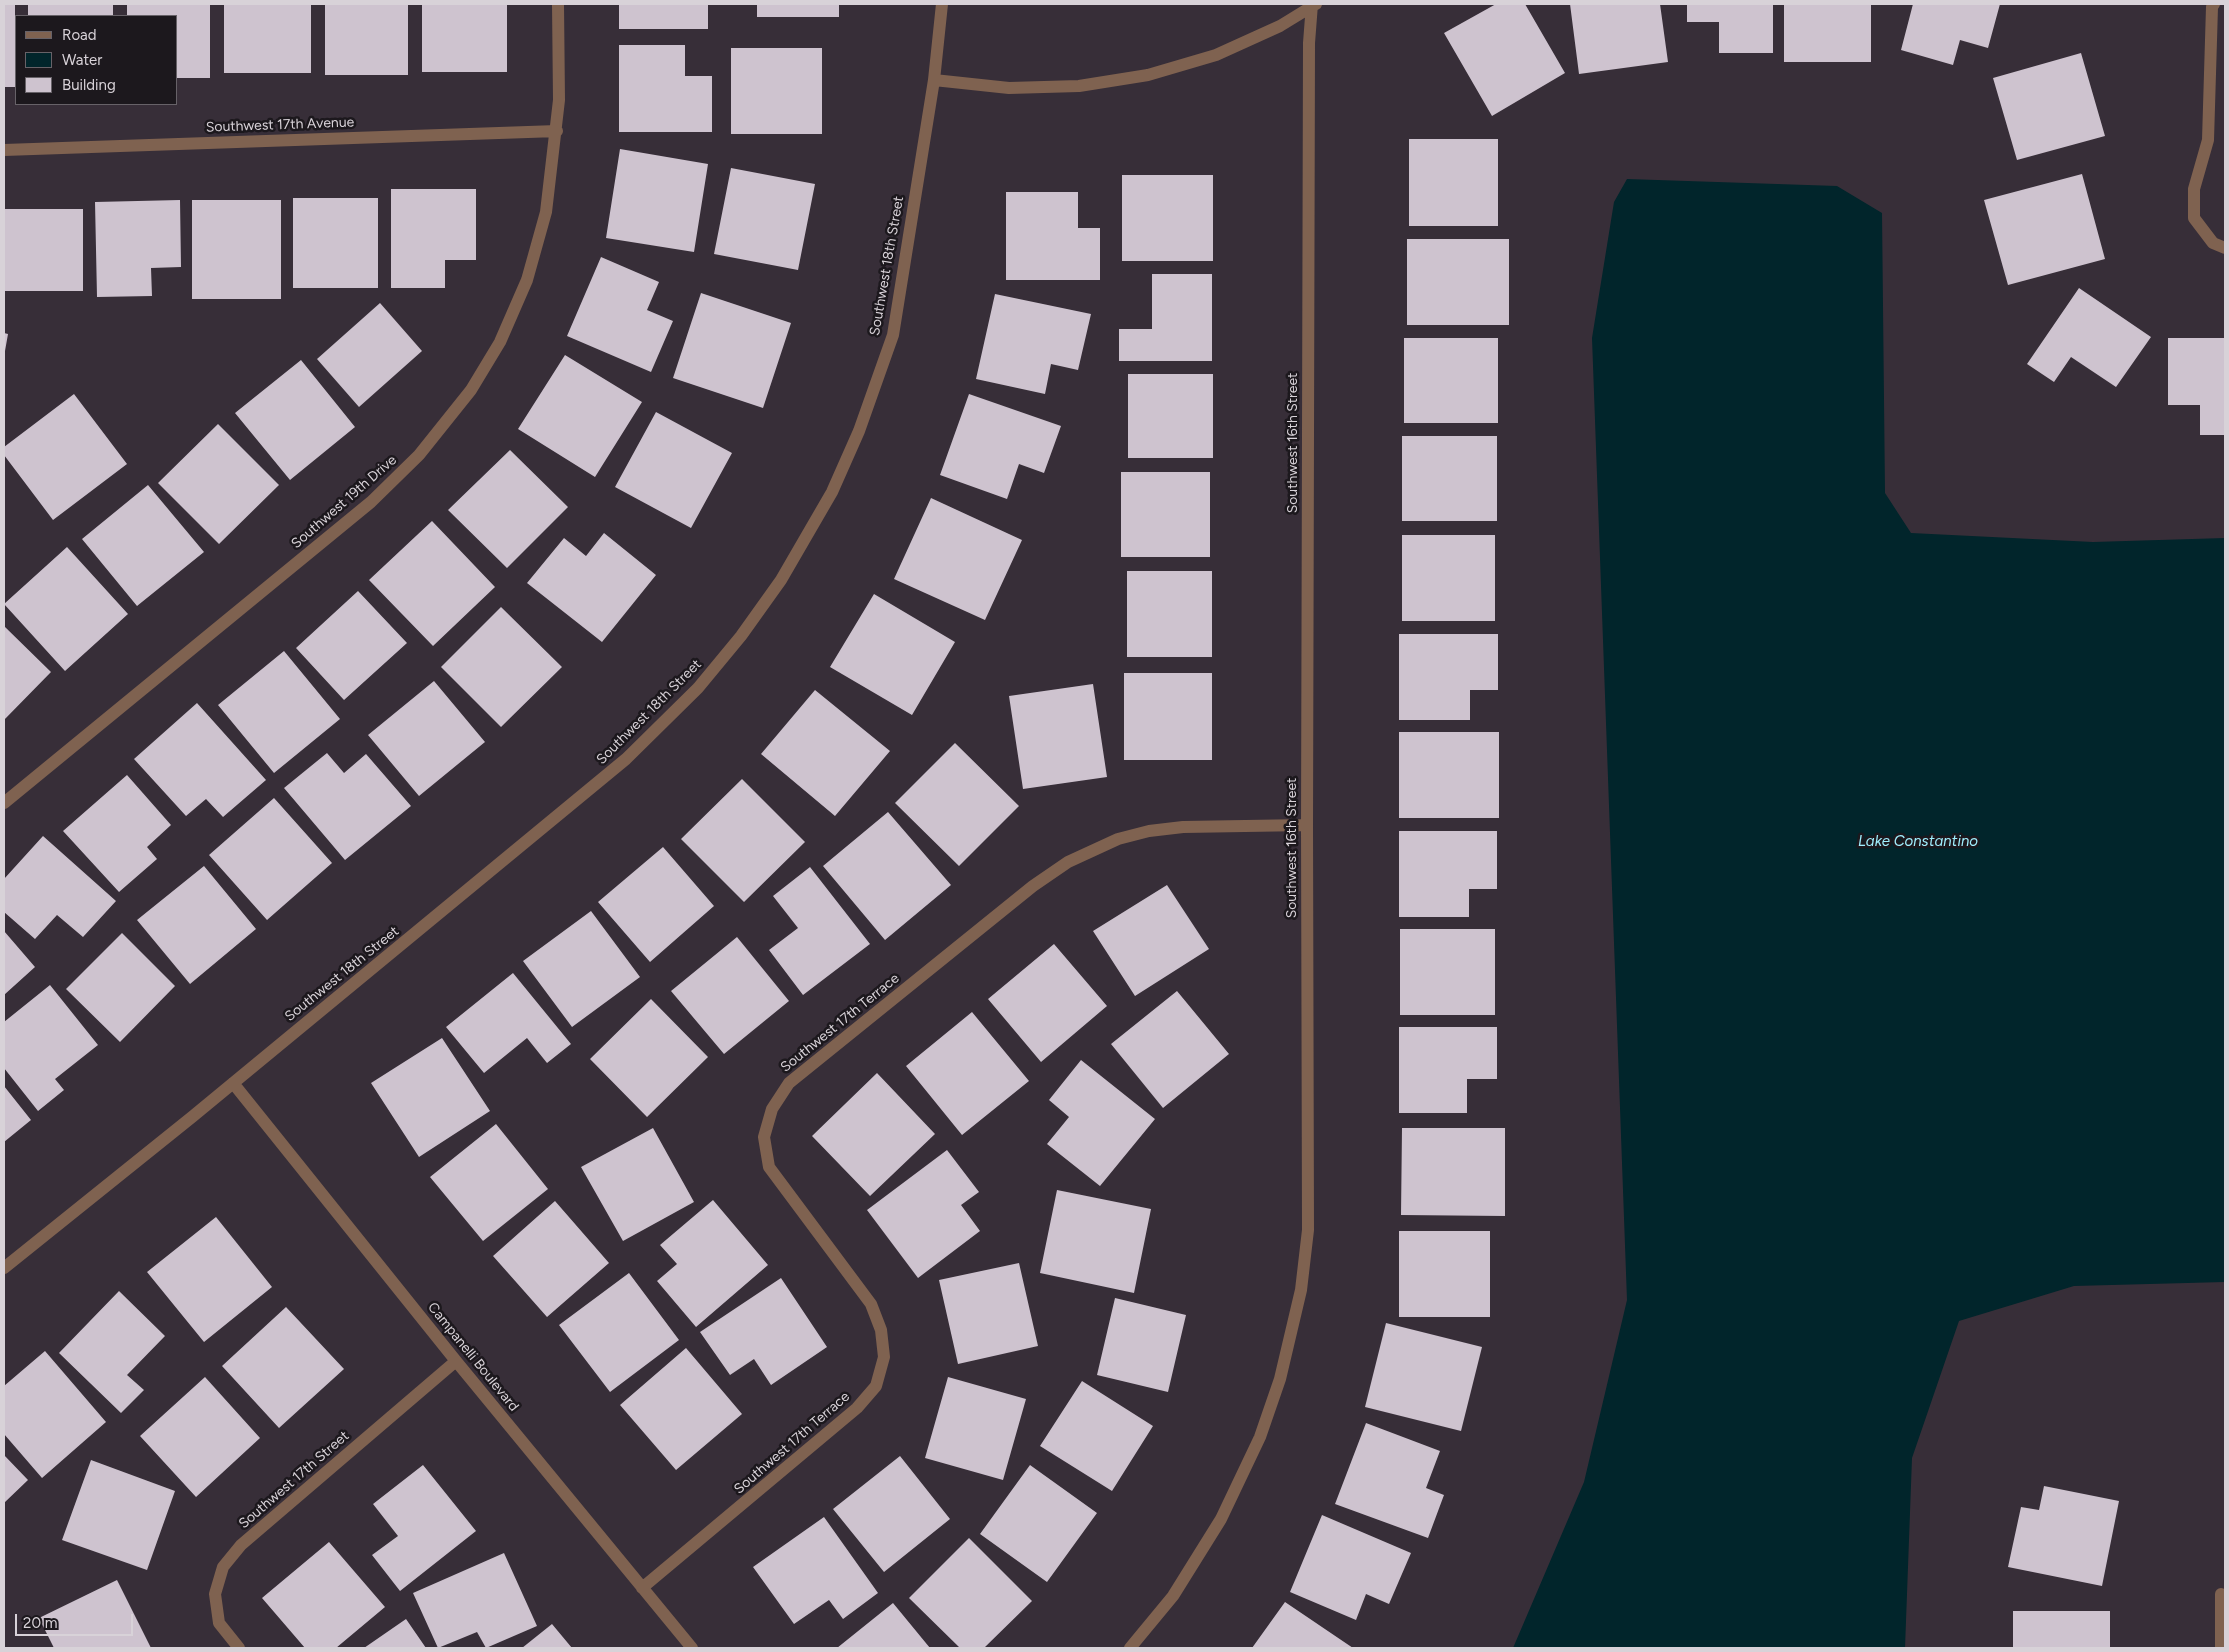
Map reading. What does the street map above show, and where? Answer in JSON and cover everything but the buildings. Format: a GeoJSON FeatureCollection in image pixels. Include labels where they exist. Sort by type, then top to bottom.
{"type":"FeatureCollection","features":[{"type":"Feature","properties":{"kind":"street","name":"Southwest 19th Drive"},"geometry":{"type":"LineString","coordinates":[[4,803],[371,502],[419,455],[471,390],[500,342],[527,280],[546,212],[559,100],[558,4]]}},
{"type":"Feature","properties":{"kind":"street","name":"Southwest 18th Street"},"geometry":{"type":"LineString","coordinates":[[4,1268],[233,1083],[626,760],[698,688],[741,636],[780,580],[836,484],[859,431],[892,334],[934,80],[942,4]]}},
{"type":"Feature","properties":{"kind":"street"},"geometry":{"type":"LineString","coordinates":[[2214,4],[2212,7],[2208,140],[2194,188],[2194,218],[2213,243],[2225,248]]}},
{"type":"Feature","properties":{"kind":"street"},"geometry":{"type":"LineString","coordinates":[[934,80],[1009,88],[1079,86],[1148,75],[1216,55],[1280,26],[1313,5]]}},
{"type":"Feature","properties":{"kind":"street","name":"Southwest 16th Street"},"geometry":{"type":"LineString","coordinates":[[1130,1648],[1173,1596],[1222,1520],[1260,1437],[1280,1379],[1301,1290],[1308,1230],[1306,825],[1310,43],[1313,5]]}},
{"type":"Feature","properties":{"kind":"street","name":"Southwest 17th Avenue"},"geometry":{"type":"LineString","coordinates":[[4,150],[556,130]]}},
{"type":"Feature","properties":{"kind":"street","name":"Southwest 17th Terrace"},"geometry":{"type":"LineString","coordinates":[[642,1588],[857,1408],[876,1386],[884,1357],[881,1330],[871,1304],[769,1168],[764,1137],[772,1109],[789,1083],[1033,886],[1068,862],[1118,839],[1149,831],[1183,827],[1306,825]]}},
{"type":"Feature","properties":{"kind":"street","name":"Campanelli Boulevard"},"geometry":{"type":"LineString","coordinates":[[233,1083],[456,1361],[692,1648]]}},
{"type":"Feature","properties":{"kind":"street","name":"Southwest 17th Street"},"geometry":{"type":"LineString","coordinates":[[239,1648],[219,1623],[215,1594],[223,1567],[241,1545],[456,1361]]}},
{"type":"Feature","properties":{"kind":"street"},"geometry":{"type":"LineString","coordinates":[[2221,1594],[2221,1648]]}},
{"type":"Feature","properties":{"kind":"water","name":"Lake Constantino"},"geometry":{"type":"Polygon","coordinates":[[[1627,179],[1837,186],[1882,213],[1885,493],[1911,533],[2093,542],[2225,538],[2225,1282],[2074,1286],[1959,1321],[1912,1458],[1905,1648],[1513,1648],[1584,1482],[1627,1300],[1592,338],[1614,202],[1627,179]]]}}]}
